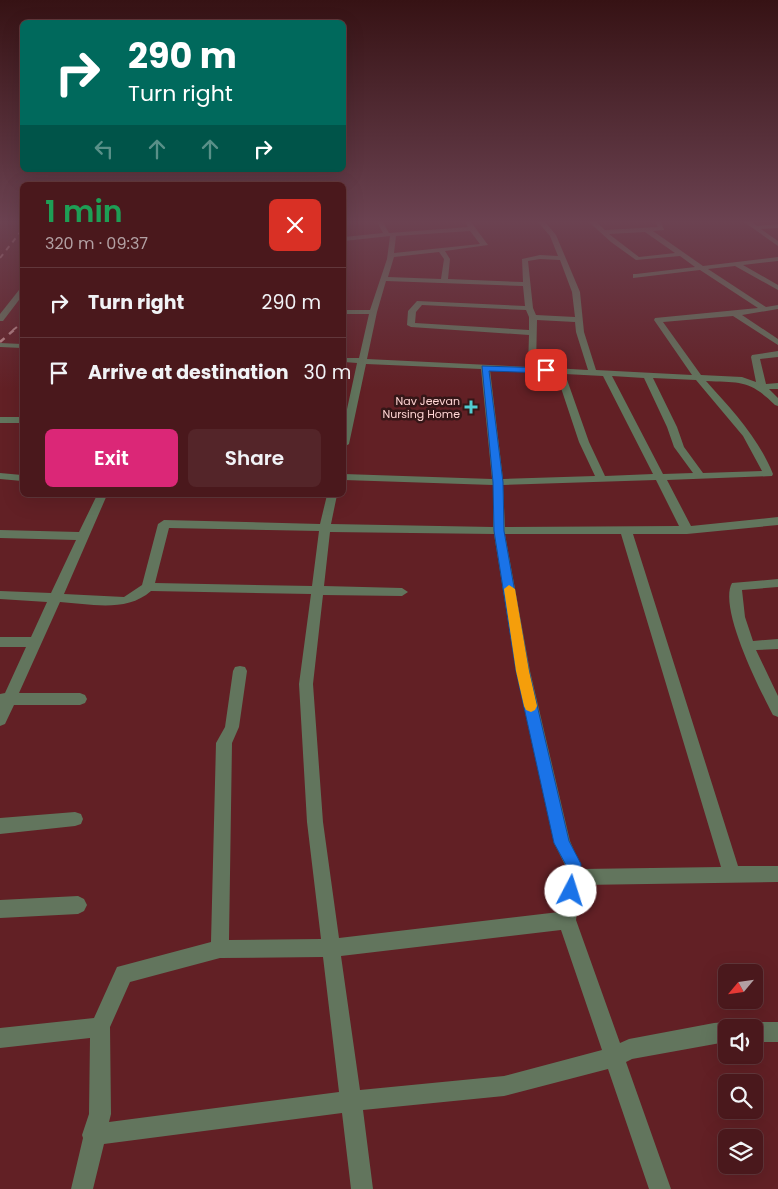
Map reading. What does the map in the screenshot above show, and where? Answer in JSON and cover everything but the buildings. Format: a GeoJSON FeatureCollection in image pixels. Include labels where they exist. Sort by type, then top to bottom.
{"type":"FeatureCollection","features":[{"type":"Feature","properties":{"kind":"street"},"geometry":{"type":"LineString","coordinates":[[525,277],[529,308],[533,317],[532,370]]}},
{"type":"Feature","properties":{"kind":"street"},"geometry":{"type":"LineString","coordinates":[[570,277],[576,292],[580,332],[593,373]]}},
{"type":"Feature","properties":{"kind":"street"},"geometry":{"type":"LineString","coordinates":[[715,277],[765,309]]}},
{"type":"Feature","properties":{"kind":"street"},"geometry":{"type":"LineString","coordinates":[[760,277],[778,288]]}},
{"type":"Feature","properties":{"kind":"street"},"geometry":{"type":"LineString","coordinates":[[346,435],[373,312],[383,279],[526,284]]}},
{"type":"Feature","properties":{"kind":"street"},"geometry":{"type":"LineString","coordinates":[[0,318],[20,294]]}},
{"type":"Feature","properties":{"kind":"street"},"geometry":{"type":"LineString","coordinates":[[529,308],[420,304],[412,311],[411,324],[532,333]]}},
{"type":"Feature","properties":{"kind":"street"},"geometry":{"type":"LineString","coordinates":[[346,477],[498,482],[768,474],[762,456],[753,442],[698,378],[658,320],[735,314],[778,307]]}},
{"type":"Feature","properties":{"kind":"street"},"geometry":{"type":"LineString","coordinates":[[346,312],[373,312]]}},
{"type":"Feature","properties":{"kind":"street"},"geometry":{"type":"LineString","coordinates":[[735,314],[778,343]]}},
{"type":"Feature","properties":{"kind":"street"},"geometry":{"type":"LineString","coordinates":[[533,317],[580,320]]}},
{"type":"Feature","properties":{"kind":"street"},"geometry":{"type":"LineString","coordinates":[[0,345],[20,346]]}},
{"type":"Feature","properties":{"kind":"street"},"geometry":{"type":"LineString","coordinates":[[778,354],[755,357],[762,387],[778,404]]}},
{"type":"Feature","properties":{"kind":"street"},"geometry":{"type":"LineString","coordinates":[[346,360],[742,380],[762,387],[778,386]]}},
{"type":"Feature","properties":{"kind":"street"},"geometry":{"type":"LineString","coordinates":[[485,368],[498,482],[499,531],[522,671],[562,843],[573,864],[574,877],[566,920],[660,1189]]}},
{"type":"Feature","properties":{"kind":"street"},"geometry":{"type":"LineString","coordinates":[[560,371],[584,442],[602,480]]}},
{"type":"Feature","properties":{"kind":"street"},"geometry":{"type":"LineString","coordinates":[[607,374],[687,530]]}},
{"type":"Feature","properties":{"kind":"street"},"geometry":{"type":"LineString","coordinates":[[647,375],[672,427],[679,447],[700,476]]}},
{"type":"Feature","properties":{"kind":"street"},"geometry":{"type":"LineString","coordinates":[[0,420],[20,420]]}},
{"type":"Feature","properties":{"kind":"street"},"geometry":{"type":"LineString","coordinates":[[0,476],[20,478]]}},
{"type":"Feature","properties":{"kind":"street"},"geometry":{"type":"LineString","coordinates":[[0,720],[5,699],[35,642],[101,497]]}},
{"type":"Feature","properties":{"kind":"street"},"geometry":{"type":"LineString","coordinates":[[332,497],[325,528],[306,684],[315,822],[362,1189]]}},
{"type":"Feature","properties":{"kind":"street"},"geometry":{"type":"LineString","coordinates":[[0,595],[125,600],[140,594],[148,587],[164,524],[499,531],[687,530],[778,521]]}},
{"type":"Feature","properties":{"kind":"street"},"geometry":{"type":"LineString","coordinates":[[626,530],[732,875]]}},
{"type":"Feature","properties":{"kind":"street"},"geometry":{"type":"LineString","coordinates":[[0,534],[83,536]]}},
{"type":"Feature","properties":{"kind":"street"},"geometry":{"type":"LineString","coordinates":[[778,583],[736,586],[735,598],[748,646],[778,711]]}},
{"type":"Feature","properties":{"kind":"street"},"geometry":{"type":"LineString","coordinates":[[148,587],[402,592]]}},
{"type":"Feature","properties":{"kind":"street"},"geometry":{"type":"LineString","coordinates":[[0,642],[35,642]]}},
{"type":"Feature","properties":{"kind":"street"},"geometry":{"type":"LineString","coordinates":[[748,646],[778,644]]}},
{"type":"Feature","properties":{"kind":"street"},"geometry":{"type":"LineString","coordinates":[[220,949],[224,742],[232,727],[240,671]]}},
{"type":"Feature","properties":{"kind":"street"},"geometry":{"type":"LineString","coordinates":[[5,699],[80,699]]}},
{"type":"Feature","properties":{"kind":"street"},"geometry":{"type":"LineString","coordinates":[[0,826],[75,819]]}},
{"type":"Feature","properties":{"kind":"street"},"geometry":{"type":"LineString","coordinates":[[574,877],[778,874]]}},
{"type":"Feature","properties":{"kind":"street"},"geometry":{"type":"LineString","coordinates":[[0,909],[78,905]]}},
{"type":"Feature","properties":{"kind":"street"},"geometry":{"type":"LineString","coordinates":[[82,1189],[93,1135],[100,1114],[100,1028],[124,974],[220,949],[331,948],[566,920]]}},
{"type":"Feature","properties":{"kind":"street"},"geometry":{"type":"LineString","coordinates":[[0,1038],[100,1028]]}},
{"type":"Feature","properties":{"kind":"street"},"geometry":{"type":"LineString","coordinates":[[93,1135],[351,1101],[504,1086],[614,1057],[629,1049],[718,1032]]}},
{"type":"Feature","properties":{"kind":"street"},"geometry":{"type":"LineString","coordinates":[[763,1032],[778,1032]]}},
{"type":"Feature","properties":{"kind":"railway"},"geometry":{"type":"LineString","coordinates":[[13,330],[20,325]]}},
{"type":"Feature","properties":{"kind":"railway"},"geometry":{"type":"LineString","coordinates":[[0,342],[15,329]]}},
{"type":"Feature","properties":{"kind":"slow traffic"},"geometry":{"type":"LineString","coordinates":[[509,589],[522,671],[531,706]]}},
{"type":"Feature","properties":{"kind":"place","name":"Nav Jeevan Nursing Home"},"geometry":{"type":"Point","coordinates":[471,407]}},
{"type":"Feature","properties":{"kind":"route"},"geometry":{"type":"LineString","coordinates":[[546,370],[485,368],[498,482],[499,531],[522,671],[562,843],[573,864],[574,877],[571,891]]}}]}
